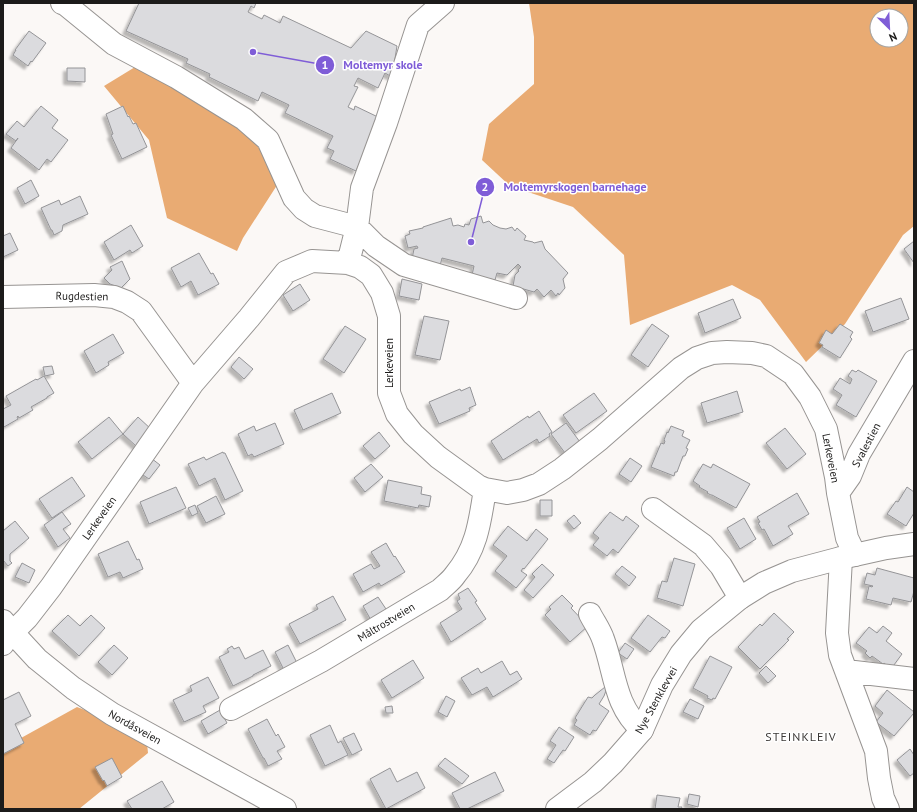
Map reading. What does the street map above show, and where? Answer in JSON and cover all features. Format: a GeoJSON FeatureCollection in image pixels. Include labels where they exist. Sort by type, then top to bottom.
{"type":"FeatureCollection","features":[{"type":"Feature","properties":{"kind":"street"},"geometry":{"type":"LineString","coordinates":[[64,3],[114,44],[176,77],[244,119],[268,140],[294,198],[304,209],[314,216],[357,227],[376,246],[404,265],[516,298]]}},
{"type":"Feature","properties":{"kind":"street"},"geometry":{"type":"LineString","coordinates":[[348,263],[357,227],[362,188],[386,123],[418,25],[443,3]]}},
{"type":"Feature","properties":{"kind":"street","name":"Lerkeveien"},"geometry":{"type":"LineString","coordinates":[[6,633],[27,618],[51,587],[192,383],[249,318],[286,272],[312,261],[348,263],[360,267],[371,275],[382,293],[389,316],[389,393],[397,414],[413,434],[438,457],[478,486],[485,489],[507,493],[523,490],[539,484],[562,469],[600,439],[681,368],[697,358],[712,353],[727,352],[752,353],[766,356],[793,374],[810,397],[826,429],[838,493]]}},
{"type":"Feature","properties":{"kind":"street","name":"Rugdestien"},"geometry":{"type":"LineString","coordinates":[[3,296],[94,295],[114,297],[128,302],[141,311],[192,383]]}},
{"type":"Feature","properties":{"kind":"street","name":"Svalestien"},"geometry":{"type":"LineString","coordinates":[[838,493],[850,476],[859,454],[914,361]]}},
{"type":"Feature","properties":{"kind":"street","name":"Måltrostveien"},"geometry":{"type":"LineString","coordinates":[[231,709],[321,662],[440,590],[455,575],[469,555],[478,531],[485,489]]}},
{"type":"Feature","properties":{"kind":"street"},"geometry":{"type":"LineString","coordinates":[[838,493],[847,538],[848,557],[837,633],[840,655],[876,751],[883,798],[888,809]]}},
{"type":"Feature","properties":{"kind":"street"},"geometry":{"type":"LineString","coordinates":[[654,509],[703,545],[721,566],[740,598]]}},
{"type":"Feature","properties":{"kind":"street","name":"Nye Stenklevvei"},"geometry":{"type":"LineString","coordinates":[[556,809],[593,782],[613,763],[642,730],[662,685],[681,654],[701,630],[740,598],[764,583],[792,571],[886,548],[914,544]]}},
{"type":"Feature","properties":{"kind":"street"},"geometry":{"type":"LineString","coordinates":[[590,614],[603,638],[622,704],[634,723],[642,730]]}},
{"type":"Feature","properties":{"kind":"street","name":"Nordåsveien"},"geometry":{"type":"LineString","coordinates":[[6,633],[73,688],[112,714],[285,809]]}},
{"type":"Feature","properties":{"kind":"street"},"geometry":{"type":"LineString","coordinates":[[846,671],[914,679]]}},
{"type":"Feature","properties":{"kind":"shaded area"},"geometry":{"type":"Polygon","coordinates":[[[529,3],[914,3],[914,226],[903,235],[845,324],[806,362],[760,300],[732,285],[630,325],[624,255],[573,207],[510,186],[482,160],[489,124],[534,84],[534,37],[529,3]]]}},
{"type":"Feature","properties":{"kind":"shaded area"},"geometry":{"type":"Polygon","coordinates":[[[140,64],[230,107],[281,179],[243,238],[237,251],[167,218],[149,140],[104,86],[140,64]]]}},
{"type":"Feature","properties":{"kind":"shaded area"},"geometry":{"type":"Polygon","coordinates":[[[77,707],[146,733],[148,753],[79,809],[3,809],[3,748],[77,707]]]}},
{"type":"Feature","properties":{"kind":"building"},"geometry":{"type":"Polygon","coordinates":[[[139,3],[256,3],[254,8],[251,6],[248,12],[262,19],[264,15],[280,23],[283,16],[351,48],[366,31],[397,46],[392,77],[385,73],[378,88],[358,78],[354,86],[358,87],[348,107],[354,110],[355,106],[380,118],[356,171],[330,159],[334,151],[327,148],[333,136],[285,113],[289,105],[262,92],[258,101],[209,77],[210,74],[186,63],[188,59],[126,31],[139,3]]]}},
{"type":"Feature","properties":{"kind":"building"},"geometry":{"type":"Polygon","coordinates":[[[29,31],[46,43],[28,66],[13,55],[29,31]]]}},
{"type":"Feature","properties":{"kind":"building"},"geometry":{"type":"Polygon","coordinates":[[[67,68],[85,68],[85,82],[67,81],[67,68]]]}},
{"type":"Feature","properties":{"kind":"building"},"geometry":{"type":"Polygon","coordinates":[[[41,106],[58,120],[52,128],[68,140],[51,162],[47,159],[39,170],[11,148],[16,141],[6,134],[17,121],[24,127],[41,106]]]}},
{"type":"Feature","properties":{"kind":"building"},"geometry":{"type":"Polygon","coordinates":[[[123,106],[133,124],[136,123],[147,147],[122,159],[111,135],[113,134],[106,114],[123,106]]]}},
{"type":"Feature","properties":{"kind":"building"},"geometry":{"type":"Polygon","coordinates":[[[31,180],[39,196],[25,204],[17,188],[31,180]]]}},
{"type":"Feature","properties":{"kind":"building"},"geometry":{"type":"Polygon","coordinates":[[[80,196],[88,214],[63,225],[62,231],[54,235],[41,208],[59,200],[61,205],[80,196]]]}},
{"type":"Feature","properties":{"kind":"building"},"geometry":{"type":"Polygon","coordinates":[[[481,216],[483,223],[489,221],[493,225],[500,228],[506,229],[512,227],[515,231],[517,228],[526,236],[524,240],[534,243],[542,241],[545,249],[568,273],[563,279],[565,288],[559,295],[558,293],[556,296],[551,290],[544,297],[537,289],[534,292],[513,286],[515,275],[521,267],[518,264],[507,275],[497,273],[495,280],[472,275],[474,266],[442,258],[440,266],[412,259],[414,249],[418,248],[417,246],[408,248],[405,236],[410,234],[409,231],[423,228],[451,218],[453,226],[458,225],[464,227],[465,224],[469,225],[471,219],[481,216]]]}},
{"type":"Feature","properties":{"kind":"building"},"geometry":{"type":"Polygon","coordinates":[[[131,225],[143,246],[132,253],[130,250],[114,260],[104,242],[131,225]]]}},
{"type":"Feature","properties":{"kind":"building"},"geometry":{"type":"Polygon","coordinates":[[[10,233],[18,250],[3,257],[3,236],[10,233]]]}},
{"type":"Feature","properties":{"kind":"building"},"geometry":{"type":"Polygon","coordinates":[[[914,241],[914,263],[904,249],[914,241]]]}},
{"type":"Feature","properties":{"kind":"building"},"geometry":{"type":"Polygon","coordinates":[[[199,253],[211,274],[213,273],[219,284],[198,295],[191,281],[181,287],[171,268],[199,253]]]}},
{"type":"Feature","properties":{"kind":"building"},"geometry":{"type":"Polygon","coordinates":[[[122,261],[130,279],[121,288],[110,284],[104,278],[112,270],[110,267],[122,261]]]}},
{"type":"Feature","properties":{"kind":"building"},"geometry":{"type":"Polygon","coordinates":[[[402,279],[422,284],[419,300],[399,296],[402,279]]]}},
{"type":"Feature","properties":{"kind":"building"},"geometry":{"type":"Polygon","coordinates":[[[300,284],[310,300],[293,311],[283,295],[300,284]]]}},
{"type":"Feature","properties":{"kind":"building"},"geometry":{"type":"Polygon","coordinates":[[[901,298],[909,319],[873,332],[865,311],[901,298]]]}},
{"type":"Feature","properties":{"kind":"building"},"geometry":{"type":"Polygon","coordinates":[[[733,299],[741,318],[705,333],[698,313],[733,299]]]}},
{"type":"Feature","properties":{"kind":"building"},"geometry":{"type":"Polygon","coordinates":[[[424,316],[449,321],[440,360],[415,355],[424,316]]]}},
{"type":"Feature","properties":{"kind":"building"},"geometry":{"type":"Polygon","coordinates":[[[652,324],[669,336],[648,367],[631,355],[652,324]]]}},
{"type":"Feature","properties":{"kind":"building"},"geometry":{"type":"Polygon","coordinates":[[[840,324],[853,332],[850,337],[852,339],[840,358],[822,347],[823,345],[819,343],[826,330],[832,334],[840,324]]]}},
{"type":"Feature","properties":{"kind":"building"},"geometry":{"type":"Polygon","coordinates":[[[345,326],[366,339],[344,373],[323,359],[345,326]]]}},
{"type":"Feature","properties":{"kind":"building"},"geometry":{"type":"Polygon","coordinates":[[[113,334],[124,353],[108,362],[109,365],[96,373],[84,351],[113,334]]]}},
{"type":"Feature","properties":{"kind":"building"},"geometry":{"type":"Polygon","coordinates":[[[239,357],[253,369],[244,379],[231,367],[239,357]]]}},
{"type":"Feature","properties":{"kind":"building"},"geometry":{"type":"Polygon","coordinates":[[[52,366],[54,374],[45,376],[43,367],[52,366]]]}},
{"type":"Feature","properties":{"kind":"building"},"geometry":{"type":"Polygon","coordinates":[[[852,370],[856,372],[858,370],[877,381],[856,417],[836,405],[842,395],[833,389],[840,378],[850,384],[852,379],[848,376],[852,370]]]}},
{"type":"Feature","properties":{"kind":"building"},"geometry":{"type":"Polygon","coordinates":[[[44,376],[54,393],[31,407],[33,410],[19,418],[18,416],[18,419],[4,427],[3,409],[11,405],[6,396],[44,376]]]}},
{"type":"Feature","properties":{"kind":"building"},"geometry":{"type":"Polygon","coordinates":[[[470,387],[476,405],[469,408],[470,411],[439,424],[429,402],[460,389],[461,391],[470,387]]]}},
{"type":"Feature","properties":{"kind":"building"},"geometry":{"type":"Polygon","coordinates":[[[737,391],[743,412],[707,423],[701,403],[737,391]]]}},
{"type":"Feature","properties":{"kind":"building"},"geometry":{"type":"Polygon","coordinates":[[[332,393],[341,413],[303,430],[294,410],[332,393]]]}},
{"type":"Feature","properties":{"kind":"building"},"geometry":{"type":"Polygon","coordinates":[[[594,393],[607,411],[576,433],[563,415],[594,393]]]}},
{"type":"Feature","properties":{"kind":"building"},"geometry":{"type":"Polygon","coordinates":[[[539,411],[552,432],[549,434],[550,436],[539,443],[537,439],[503,460],[491,441],[528,416],[529,418],[539,411]]]}},
{"type":"Feature","properties":{"kind":"building"},"geometry":{"type":"Polygon","coordinates":[[[109,417],[123,434],[92,459],[78,442],[109,417]]]}},
{"type":"Feature","properties":{"kind":"building"},"geometry":{"type":"Polygon","coordinates":[[[138,417],[152,430],[137,447],[123,434],[138,417]]]}},
{"type":"Feature","properties":{"kind":"building"},"geometry":{"type":"Polygon","coordinates":[[[275,423],[284,444],[254,457],[252,454],[248,456],[238,434],[254,426],[256,431],[275,423]]]}},
{"type":"Feature","properties":{"kind":"building"},"geometry":{"type":"Polygon","coordinates":[[[566,423],[580,442],[565,453],[551,434],[566,423]]]}},
{"type":"Feature","properties":{"kind":"building"},"geometry":{"type":"Polygon","coordinates":[[[671,426],[684,431],[682,436],[690,440],[686,448],[688,449],[685,456],[683,456],[674,476],[651,467],[661,443],[664,444],[667,432],[668,433],[671,426]]]}},
{"type":"Feature","properties":{"kind":"building"},"geometry":{"type":"Polygon","coordinates":[[[785,428],[806,454],[787,469],[766,443],[785,428]]]}},
{"type":"Feature","properties":{"kind":"building"},"geometry":{"type":"Polygon","coordinates":[[[379,432],[390,446],[375,459],[363,446],[379,432]]]}},
{"type":"Feature","properties":{"kind":"building"},"geometry":{"type":"Polygon","coordinates":[[[223,452],[225,453],[243,491],[225,500],[215,478],[199,486],[188,464],[204,457],[206,460],[223,452]]]}},
{"type":"Feature","properties":{"kind":"building"},"geometry":{"type":"Polygon","coordinates":[[[151,458],[160,465],[149,479],[140,473],[151,458]]]}},
{"type":"Feature","properties":{"kind":"building"},"geometry":{"type":"Polygon","coordinates":[[[630,458],[642,466],[631,482],[619,474],[630,458]]]}},
{"type":"Feature","properties":{"kind":"building"},"geometry":{"type":"Polygon","coordinates":[[[371,464],[383,477],[365,492],[354,478],[371,464]]]}},
{"type":"Feature","properties":{"kind":"building"},"geometry":{"type":"Polygon","coordinates":[[[703,464],[711,468],[713,464],[750,484],[736,508],[707,493],[708,492],[699,487],[700,486],[693,481],[703,464]]]}},
{"type":"Feature","properties":{"kind":"building"},"geometry":{"type":"Polygon","coordinates":[[[72,477],[85,496],[52,518],[39,499],[72,477]]]}},
{"type":"Feature","properties":{"kind":"building"},"geometry":{"type":"Polygon","coordinates":[[[388,480],[422,487],[421,494],[431,496],[429,507],[419,505],[418,508],[384,501],[388,480]]]}},
{"type":"Feature","properties":{"kind":"building"},"geometry":{"type":"Polygon","coordinates":[[[176,487],[186,508],[149,524],[140,502],[176,487]]]}},
{"type":"Feature","properties":{"kind":"building"},"geometry":{"type":"Polygon","coordinates":[[[907,487],[914,492],[914,513],[906,526],[887,514],[896,501],[898,502],[907,487]]]}},
{"type":"Feature","properties":{"kind":"building"},"geometry":{"type":"Polygon","coordinates":[[[797,493],[809,514],[788,526],[793,534],[773,546],[764,529],[762,530],[758,523],[760,522],[757,517],[797,493]]]}},
{"type":"Feature","properties":{"kind":"building"},"geometry":{"type":"Polygon","coordinates":[[[216,496],[225,514],[206,523],[197,506],[216,496]]]}},
{"type":"Feature","properties":{"kind":"building"},"geometry":{"type":"Polygon","coordinates":[[[540,500],[552,500],[552,516],[540,516],[540,500]]]}},
{"type":"Feature","properties":{"kind":"building"},"geometry":{"type":"Polygon","coordinates":[[[195,505],[198,513],[192,516],[188,508],[195,505]]]}},
{"type":"Feature","properties":{"kind":"building"},"geometry":{"type":"Polygon","coordinates":[[[62,512],[71,524],[63,529],[70,538],[58,547],[44,525],[62,512]]]}},
{"type":"Feature","properties":{"kind":"building"},"geometry":{"type":"Polygon","coordinates":[[[610,512],[623,521],[626,516],[639,526],[618,553],[613,549],[607,556],[593,545],[599,538],[593,533],[610,512]]]}},
{"type":"Feature","properties":{"kind":"building"},"geometry":{"type":"Polygon","coordinates":[[[574,515],[581,523],[574,529],[567,521],[574,515]]]}},
{"type":"Feature","properties":{"kind":"building"},"geometry":{"type":"Polygon","coordinates":[[[744,518],[756,539],[740,549],[727,528],[744,518]]]}},
{"type":"Feature","properties":{"kind":"building"},"geometry":{"type":"Polygon","coordinates":[[[15,521],[29,538],[10,554],[10,561],[12,563],[8,566],[3,560],[3,531],[15,521]]]}},
{"type":"Feature","properties":{"kind":"building"},"geometry":{"type":"Polygon","coordinates":[[[508,526],[527,541],[536,529],[548,539],[521,571],[527,575],[516,588],[495,571],[507,556],[493,545],[508,526]]]}},
{"type":"Feature","properties":{"kind":"building"},"geometry":{"type":"Polygon","coordinates":[[[128,541],[143,569],[123,578],[120,572],[108,577],[98,554],[128,541]]]}},
{"type":"Feature","properties":{"kind":"building"},"geometry":{"type":"Polygon","coordinates":[[[386,543],[405,572],[381,586],[379,583],[363,592],[353,574],[371,564],[374,569],[380,566],[371,552],[386,543]]]}},
{"type":"Feature","properties":{"kind":"building"},"geometry":{"type":"Polygon","coordinates":[[[674,558],[695,564],[683,606],[657,598],[662,581],[667,582],[674,558]]]}},
{"type":"Feature","properties":{"kind":"building"},"geometry":{"type":"Polygon","coordinates":[[[22,563],[35,570],[29,583],[15,577],[22,563]]]}},
{"type":"Feature","properties":{"kind":"building"},"geometry":{"type":"Polygon","coordinates":[[[542,564],[554,575],[533,598],[524,590],[535,577],[532,574],[542,564]]]}},
{"type":"Feature","properties":{"kind":"building"},"geometry":{"type":"Polygon","coordinates":[[[622,566],[636,577],[629,586],[615,574],[622,566]]]}},
{"type":"Feature","properties":{"kind":"building"},"geometry":{"type":"Polygon","coordinates":[[[877,568],[914,578],[914,591],[911,602],[893,598],[891,605],[866,599],[869,586],[873,586],[864,584],[867,573],[875,575],[877,568]]]}},
{"type":"Feature","properties":{"kind":"building"},"geometry":{"type":"Polygon","coordinates":[[[468,588],[477,601],[475,602],[486,619],[451,642],[440,623],[462,609],[457,601],[460,599],[458,594],[468,588]]]}},
{"type":"Feature","properties":{"kind":"building"},"geometry":{"type":"Polygon","coordinates":[[[562,595],[573,606],[571,608],[588,626],[570,642],[545,615],[551,609],[549,607],[562,595]]]}},
{"type":"Feature","properties":{"kind":"building"},"geometry":{"type":"Polygon","coordinates":[[[333,596],[346,620],[300,644],[289,624],[318,609],[316,605],[333,596]]]}},
{"type":"Feature","properties":{"kind":"building"},"geometry":{"type":"Polygon","coordinates":[[[378,597],[388,612],[372,622],[363,606],[378,597]]]}},
{"type":"Feature","properties":{"kind":"building"},"geometry":{"type":"Polygon","coordinates":[[[774,613],[794,632],[787,639],[789,640],[760,669],[738,647],[760,624],[762,626],[774,613]]]}},
{"type":"Feature","properties":{"kind":"building"},"geometry":{"type":"Polygon","coordinates":[[[68,615],[80,626],[91,615],[105,628],[79,656],[52,631],[68,615]]]}},
{"type":"Feature","properties":{"kind":"building"},"geometry":{"type":"Polygon","coordinates":[[[648,615],[670,631],[665,638],[662,637],[650,652],[631,638],[648,615]]]}},
{"type":"Feature","properties":{"kind":"building"},"geometry":{"type":"Polygon","coordinates":[[[883,626],[892,633],[886,641],[902,654],[891,669],[872,656],[870,658],[865,653],[867,651],[856,643],[869,627],[877,633],[883,626]]]}},
{"type":"Feature","properties":{"kind":"building"},"geometry":{"type":"Polygon","coordinates":[[[625,643],[634,649],[627,659],[618,653],[625,643]]]}},
{"type":"Feature","properties":{"kind":"building"},"geometry":{"type":"Polygon","coordinates":[[[114,645],[128,658],[112,675],[98,662],[114,645]]]}},
{"type":"Feature","properties":{"kind":"building"},"geometry":{"type":"Polygon","coordinates":[[[288,645],[297,663],[284,670],[275,652],[288,645]]]}},
{"type":"Feature","properties":{"kind":"building"},"geometry":{"type":"Polygon","coordinates":[[[232,646],[234,649],[239,647],[245,659],[263,650],[271,666],[233,686],[219,657],[229,652],[227,649],[232,646]]]}},
{"type":"Feature","properties":{"kind":"building"},"geometry":{"type":"Polygon","coordinates":[[[710,656],[732,667],[715,699],[713,698],[712,700],[707,698],[708,696],[693,688],[710,656]]]}},
{"type":"Feature","properties":{"kind":"building"},"geometry":{"type":"Polygon","coordinates":[[[413,660],[424,678],[392,698],[381,680],[413,660]]]}},
{"type":"Feature","properties":{"kind":"building"},"geometry":{"type":"Polygon","coordinates":[[[502,661],[510,675],[517,671],[522,679],[493,697],[487,687],[472,695],[461,678],[478,668],[481,673],[502,661]]]}},
{"type":"Feature","properties":{"kind":"building"},"geometry":{"type":"Polygon","coordinates":[[[766,666],[776,676],[768,683],[759,673],[766,666]]]}},
{"type":"Feature","properties":{"kind":"building"},"geometry":{"type":"Polygon","coordinates":[[[208,677],[219,698],[203,706],[206,712],[184,722],[173,700],[192,691],[190,686],[208,677]]]}},
{"type":"Feature","properties":{"kind":"building"},"geometry":{"type":"Polygon","coordinates":[[[605,687],[607,688],[599,704],[609,711],[596,731],[593,730],[590,735],[574,725],[577,720],[575,718],[588,697],[592,698],[605,687]]]}},
{"type":"Feature","properties":{"kind":"building"},"geometry":{"type":"Polygon","coordinates":[[[887,690],[914,712],[894,736],[876,722],[883,713],[875,706],[887,690]]]}},
{"type":"Feature","properties":{"kind":"building"},"geometry":{"type":"Polygon","coordinates":[[[19,692],[31,716],[15,724],[24,743],[3,754],[3,700],[19,692]]]}},
{"type":"Feature","properties":{"kind":"building"},"geometry":{"type":"Polygon","coordinates":[[[446,696],[455,701],[447,717],[438,712],[446,696]]]}},
{"type":"Feature","properties":{"kind":"building"},"geometry":{"type":"Polygon","coordinates":[[[690,699],[704,706],[698,719],[683,712],[690,699]]]}},
{"type":"Feature","properties":{"kind":"building"},"geometry":{"type":"Polygon","coordinates":[[[392,706],[393,713],[386,713],[385,707],[392,706]]]}},
{"type":"Feature","properties":{"kind":"building"},"geometry":{"type":"Polygon","coordinates":[[[220,710],[227,723],[208,734],[201,721],[220,710]]]}},
{"type":"Feature","properties":{"kind":"building"},"geometry":{"type":"Polygon","coordinates":[[[267,719],[276,736],[278,734],[285,747],[277,751],[282,759],[268,766],[248,729],[267,719]]]}},
{"type":"Feature","properties":{"kind":"building"},"geometry":{"type":"Polygon","coordinates":[[[330,725],[338,743],[341,741],[348,755],[325,766],[310,735],[330,725]]]}},
{"type":"Feature","properties":{"kind":"building"},"geometry":{"type":"Polygon","coordinates":[[[559,727],[574,737],[565,751],[563,750],[554,763],[547,759],[556,745],[550,741],[559,727]]]}},
{"type":"Feature","properties":{"kind":"building"},"geometry":{"type":"Polygon","coordinates":[[[354,733],[362,750],[352,755],[343,738],[354,733]]]}},
{"type":"Feature","properties":{"kind":"building"},"geometry":{"type":"Polygon","coordinates":[[[910,749],[914,755],[914,773],[910,776],[897,760],[910,749]]]}},
{"type":"Feature","properties":{"kind":"building"},"geometry":{"type":"Polygon","coordinates":[[[112,758],[122,777],[107,786],[95,767],[112,758]]]}},
{"type":"Feature","properties":{"kind":"building"},"geometry":{"type":"Polygon","coordinates":[[[445,758],[469,776],[462,784],[438,766],[445,758]]]}},
{"type":"Feature","properties":{"kind":"building"},"geometry":{"type":"Polygon","coordinates":[[[390,768],[397,782],[417,772],[425,788],[386,809],[370,779],[390,768]]]}},
{"type":"Feature","properties":{"kind":"building"},"geometry":{"type":"Polygon","coordinates":[[[495,772],[504,791],[467,809],[460,809],[452,793],[495,772]]]}},
{"type":"Feature","properties":{"kind":"building"},"geometry":{"type":"Polygon","coordinates":[[[162,781],[174,802],[162,809],[132,809],[127,801],[162,781]]]}},
{"type":"Feature","properties":{"kind":"building"},"geometry":{"type":"Polygon","coordinates":[[[689,794],[700,796],[698,807],[687,804],[689,794]]]}},
{"type":"Feature","properties":{"kind":"building"},"geometry":{"type":"Polygon","coordinates":[[[657,795],[680,798],[678,807],[682,807],[681,809],[655,809],[657,795]]]}},
{"type":"Feature","properties":{"kind":"place","name":"Moltemyr skole"},"geometry":{"type":"Point","coordinates":[253,52]}},
{"type":"Feature","properties":{"kind":"place","name":"Moltemyrskogen barnehage"},"geometry":{"type":"Point","coordinates":[471,242]}},
{"type":"Feature","properties":{"kind":"district","name":"STEINKLEIV"},"geometry":{"type":"Point","coordinates":[801,737]}}]}
